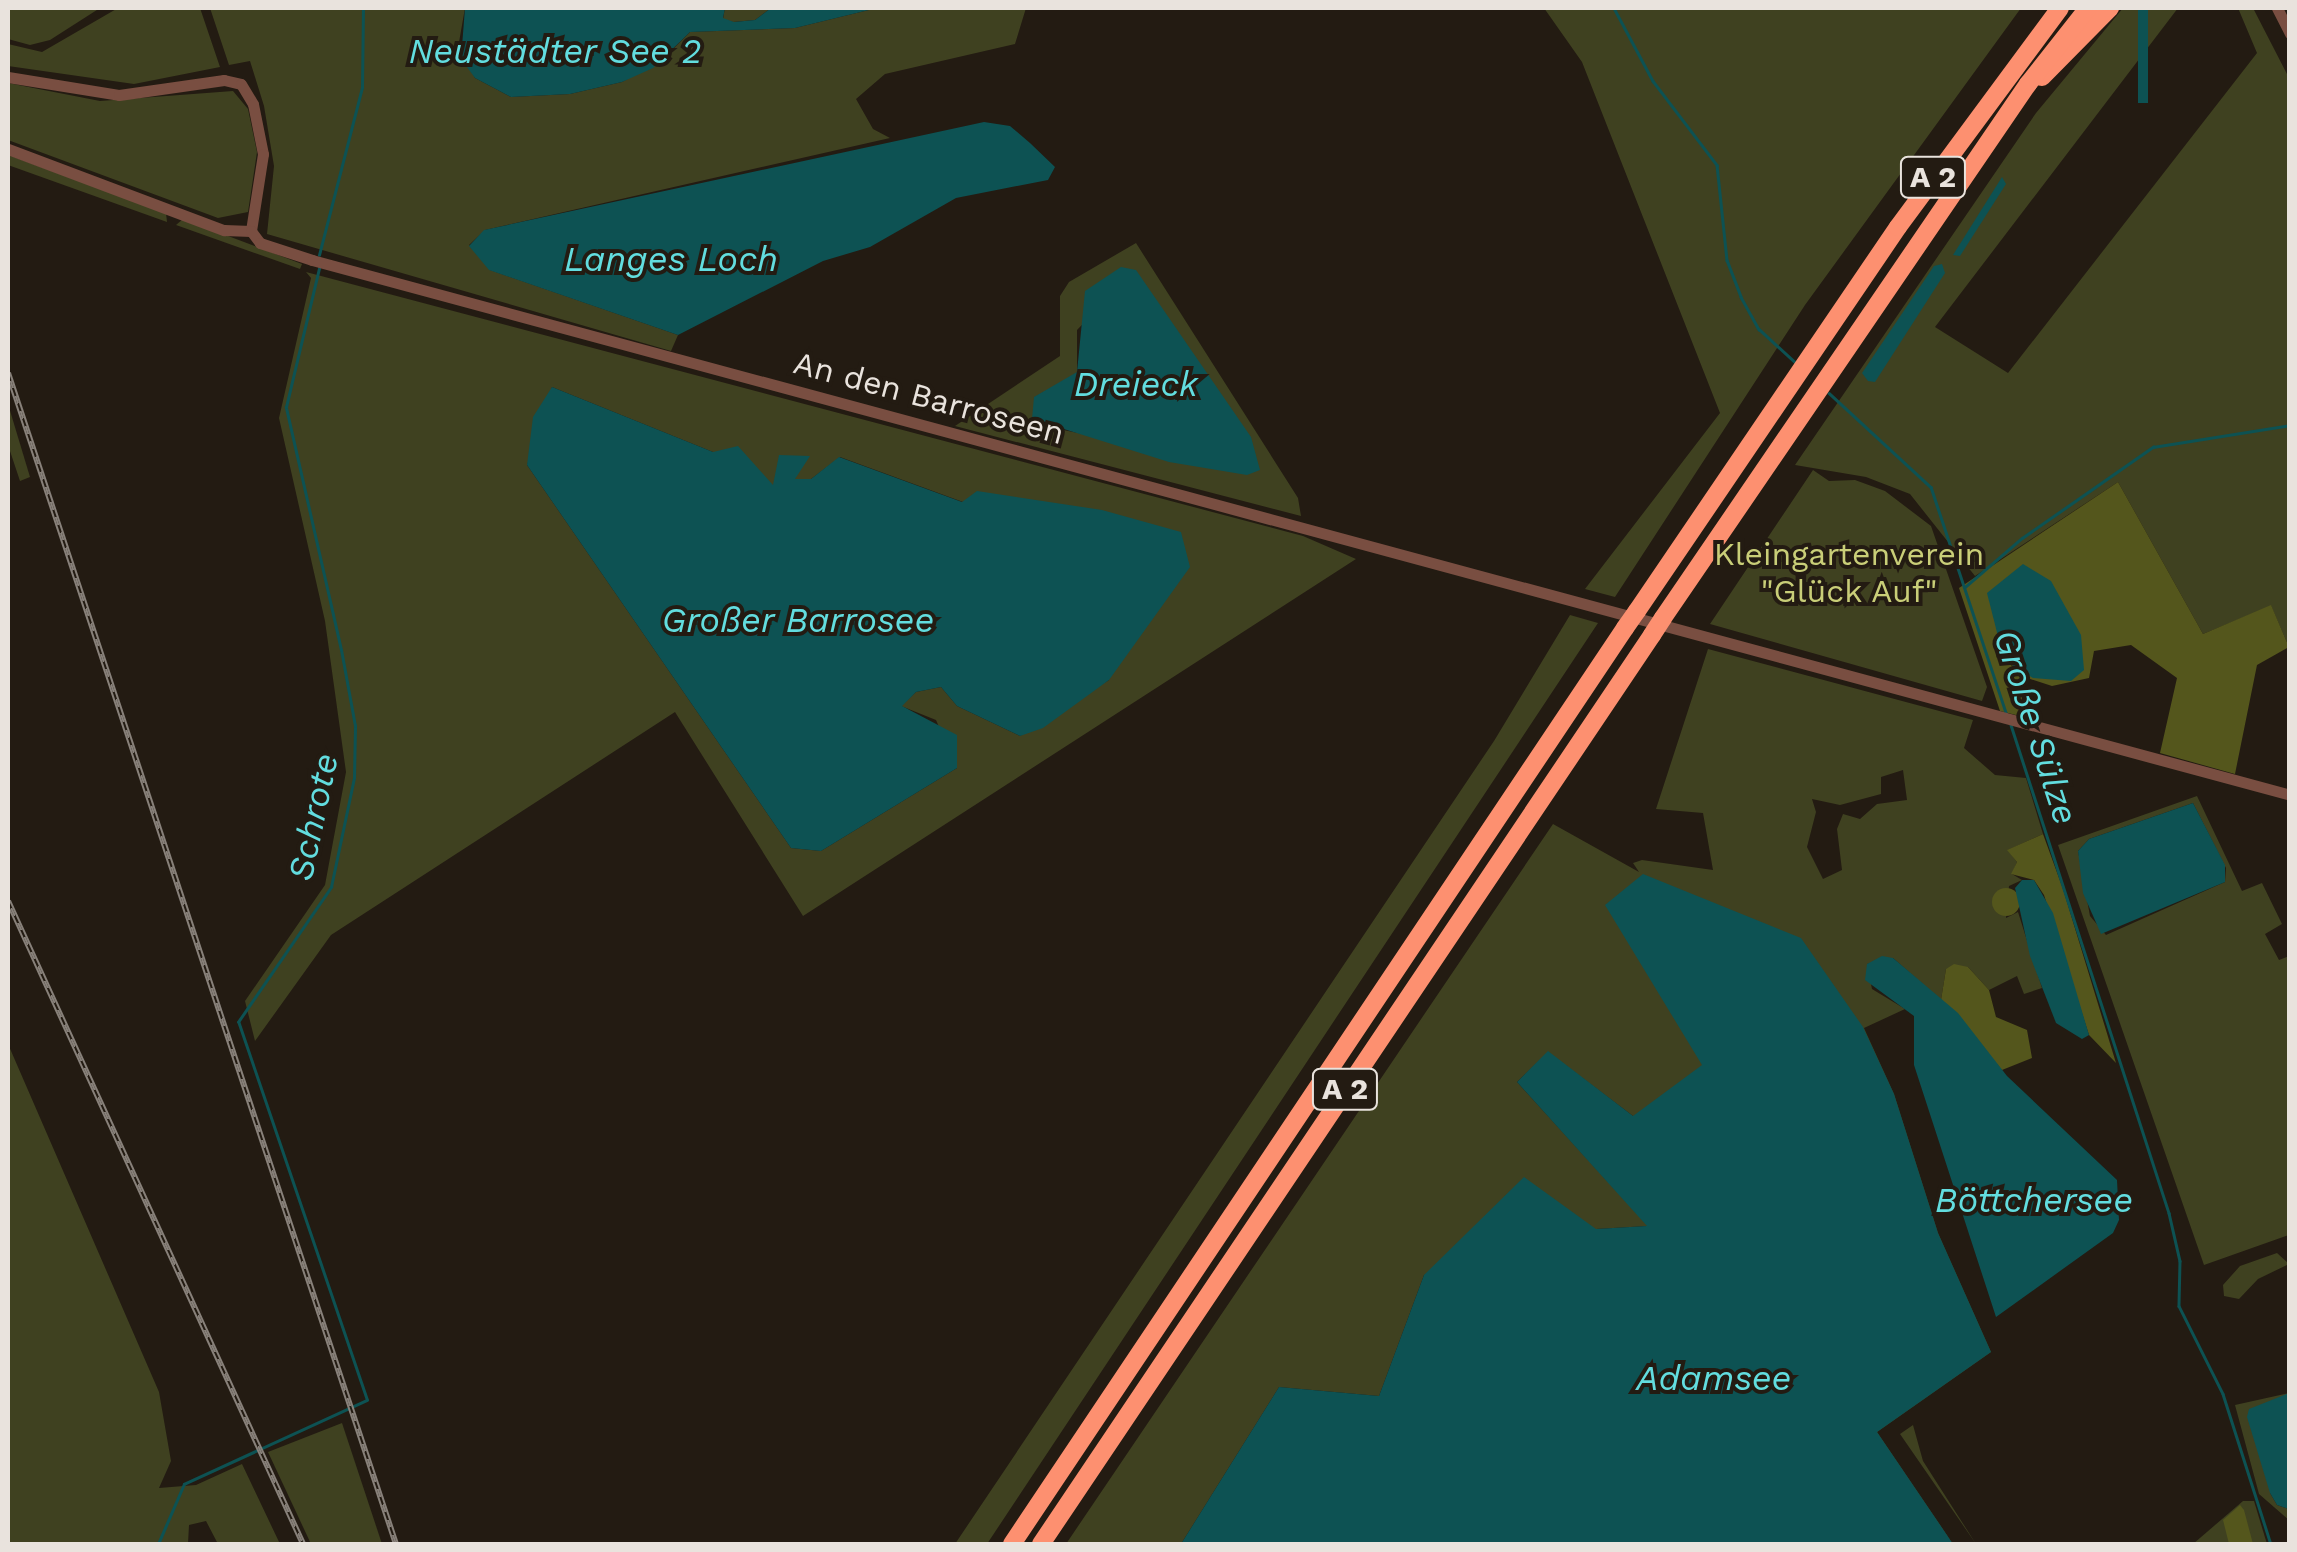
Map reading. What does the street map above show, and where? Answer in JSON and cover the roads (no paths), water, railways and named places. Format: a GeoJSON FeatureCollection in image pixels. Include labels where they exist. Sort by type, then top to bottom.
{"type":"FeatureCollection","features":[{"type":"Feature","properties":{"kind":"highway","name":"A 2"},"geometry":{"type":"LineString","coordinates":[[1012,1544],[1785,393],[2060,8]]}},
{"type":"Feature","properties":{"kind":"highway","name":"A 2"},"geometry":{"type":"LineString","coordinates":[[1040,1544],[1652,635],[2028,84],[2088,8]]}},
{"type":"Feature","properties":{"kind":"highway"},"geometry":{"type":"LineString","coordinates":[[2028,84],[2062,61],[2110,8]]}},
{"type":"Feature","properties":{"kind":"street"},"geometry":{"type":"LineString","coordinates":[[2277,8],[2290,34]]}},
{"type":"Feature","properties":{"kind":"street"},"geometry":{"type":"LineString","coordinates":[[8,77],[119,95],[224,80],[241,84],[253,104],[263,154],[251,231]]}},
{"type":"Feature","properties":{"kind":"street","name":"An den Barroseen"},"geometry":{"type":"LineString","coordinates":[[8,149],[224,230],[251,231],[260,243],[331,266],[2290,795]]}},
{"type":"Feature","properties":{"kind":"water","name":"Neustädter See 2"},"geometry":{"type":"Polygon","coordinates":[[[465,8],[725,8],[723,18],[734,22],[755,20],[771,8],[877,8],[795,28],[690,32],[653,68],[622,82],[570,94],[511,97],[475,78],[461,59],[465,8]]]}},
{"type":"Feature","properties":{"kind":"water"},"geometry":{"type":"Polygon","coordinates":[[[2138,8],[2148,8],[2148,103],[2138,103],[2138,8]]]}},
{"type":"Feature","properties":{"kind":"water","name":"Langes Loch"},"geometry":{"type":"Polygon","coordinates":[[[984,122],[1010,126],[1030,143],[1055,167],[1048,180],[956,198],[870,247],[823,261],[678,335],[489,270],[469,246],[484,230],[984,122]]]}},
{"type":"Feature","properties":{"kind":"water"},"geometry":{"type":"Polygon","coordinates":[[[2002,177],[2006,184],[1960,256],[1953,255],[2002,177]]]}},
{"type":"Feature","properties":{"kind":"water"},"geometry":{"type":"Polygon","coordinates":[[[1942,264],[1945,273],[1875,382],[1868,381],[1862,373],[1934,266],[1942,264]]]}},
{"type":"Feature","properties":{"kind":"water","name":"Dreieck"},"geometry":{"type":"Polygon","coordinates":[[[1121,267],[1136,270],[1251,437],[1260,470],[1247,475],[1169,462],[1032,419],[1034,397],[1077,372],[1085,291],[1121,267]]]}},
{"type":"Feature","properties":{"kind":"water","name":"Großer Barrosee"},"geometry":{"type":"Polygon","coordinates":[[[552,387],[713,452],[738,446],[773,485],[779,455],[810,456],[795,479],[811,479],[839,457],[962,502],[977,491],[1102,510],[1181,532],[1190,567],[1109,680],[1043,728],[1020,736],[957,706],[941,687],[916,692],[902,706],[957,735],[957,768],[821,851],[791,848],[527,465],[533,417],[552,387]]]}},
{"type":"Feature","properties":{"kind":"water"},"geometry":{"type":"Polygon","coordinates":[[[2023,564],[2051,581],[2081,635],[2084,670],[2071,681],[2033,678],[2004,660],[1987,593],[2023,564]]]}},
{"type":"Feature","properties":{"kind":"water"},"geometry":{"type":"Polygon","coordinates":[[[2193,803],[2225,865],[2225,882],[2101,934],[2083,893],[2078,851],[2089,839],[2193,803]]]}},
{"type":"Feature","properties":{"kind":"water","name":"Adamsee"},"geometry":{"type":"Polygon","coordinates":[[[1643,874],[1801,938],[1863,1027],[1894,1094],[1938,1233],[1991,1352],[1877,1432],[1953,1544],[1181,1544],[1279,1387],[1379,1396],[1424,1275],[1524,1177],[1596,1229],[1647,1226],[1517,1082],[1548,1051],[1633,1116],[1702,1065],[1605,905],[1643,874]]]}},
{"type":"Feature","properties":{"kind":"water"},"geometry":{"type":"Polygon","coordinates":[[[2022,880],[2034,880],[2053,913],[2089,1035],[2082,1039],[2056,1023],[2030,956],[2015,888],[2022,880]]]}},
{"type":"Feature","properties":{"kind":"water","name":"Böttchersee"},"geometry":{"type":"Polygon","coordinates":[[[1882,956],[1893,958],[1958,1013],[2007,1076],[2117,1180],[2119,1220],[2113,1233],[1996,1317],[1914,1065],[1914,1016],[1865,980],[1867,964],[1882,956]]]}},
{"type":"Feature","properties":{"kind":"water"},"geometry":{"type":"Polygon","coordinates":[[[2290,1393],[2289,1509],[2277,1505],[2270,1493],[2247,1417],[2249,1409],[2290,1393]]]}},
{"type":"Feature","properties":{"kind":"waterway","name":"Schrote"},"geometry":{"type":"LineString","coordinates":[[319,255],[362,88],[363,8]]}},
{"type":"Feature","properties":{"kind":"waterway","name":"Große Sülze"},"geometry":{"type":"LineString","coordinates":[[1614,8],[1653,81],[1717,165],[1727,260],[1741,297],[1759,329],[1797,364]]}},
{"type":"Feature","properties":{"kind":"waterway","name":"Schrote"},"geometry":{"type":"LineString","coordinates":[[158,1544],[184,1484],[367,1400],[238,1022],[331,887],[354,778],[355,726],[286,407],[319,268]]}},
{"type":"Feature","properties":{"kind":"waterway","name":"Große Sülze"},"geometry":{"type":"LineString","coordinates":[[1829,393],[1931,487],[2006,713]]}},
{"type":"Feature","properties":{"kind":"waterway"},"geometry":{"type":"LineString","coordinates":[[1965,587],[2022,538],[2153,447],[2290,425]]}},
{"type":"Feature","properties":{"kind":"waterway","name":"Große Sülze"},"geometry":{"type":"LineString","coordinates":[[2011,725],[2169,1213],[2180,1261],[2179,1306],[2223,1394],[2271,1544]]}},
{"type":"Feature","properties":{"kind":"railway"},"geometry":{"type":"LineString","coordinates":[[8,373],[396,1544]]}},
{"type":"Feature","properties":{"kind":"railway"},"geometry":{"type":"LineString","coordinates":[[8,901],[303,1544]]}},
{"type":"Feature","properties":{"kind":"park label","name":"Kleingartenverein \"Glück Auf\""},"geometry":{"type":"Point","coordinates":[1849,574]}}]}
